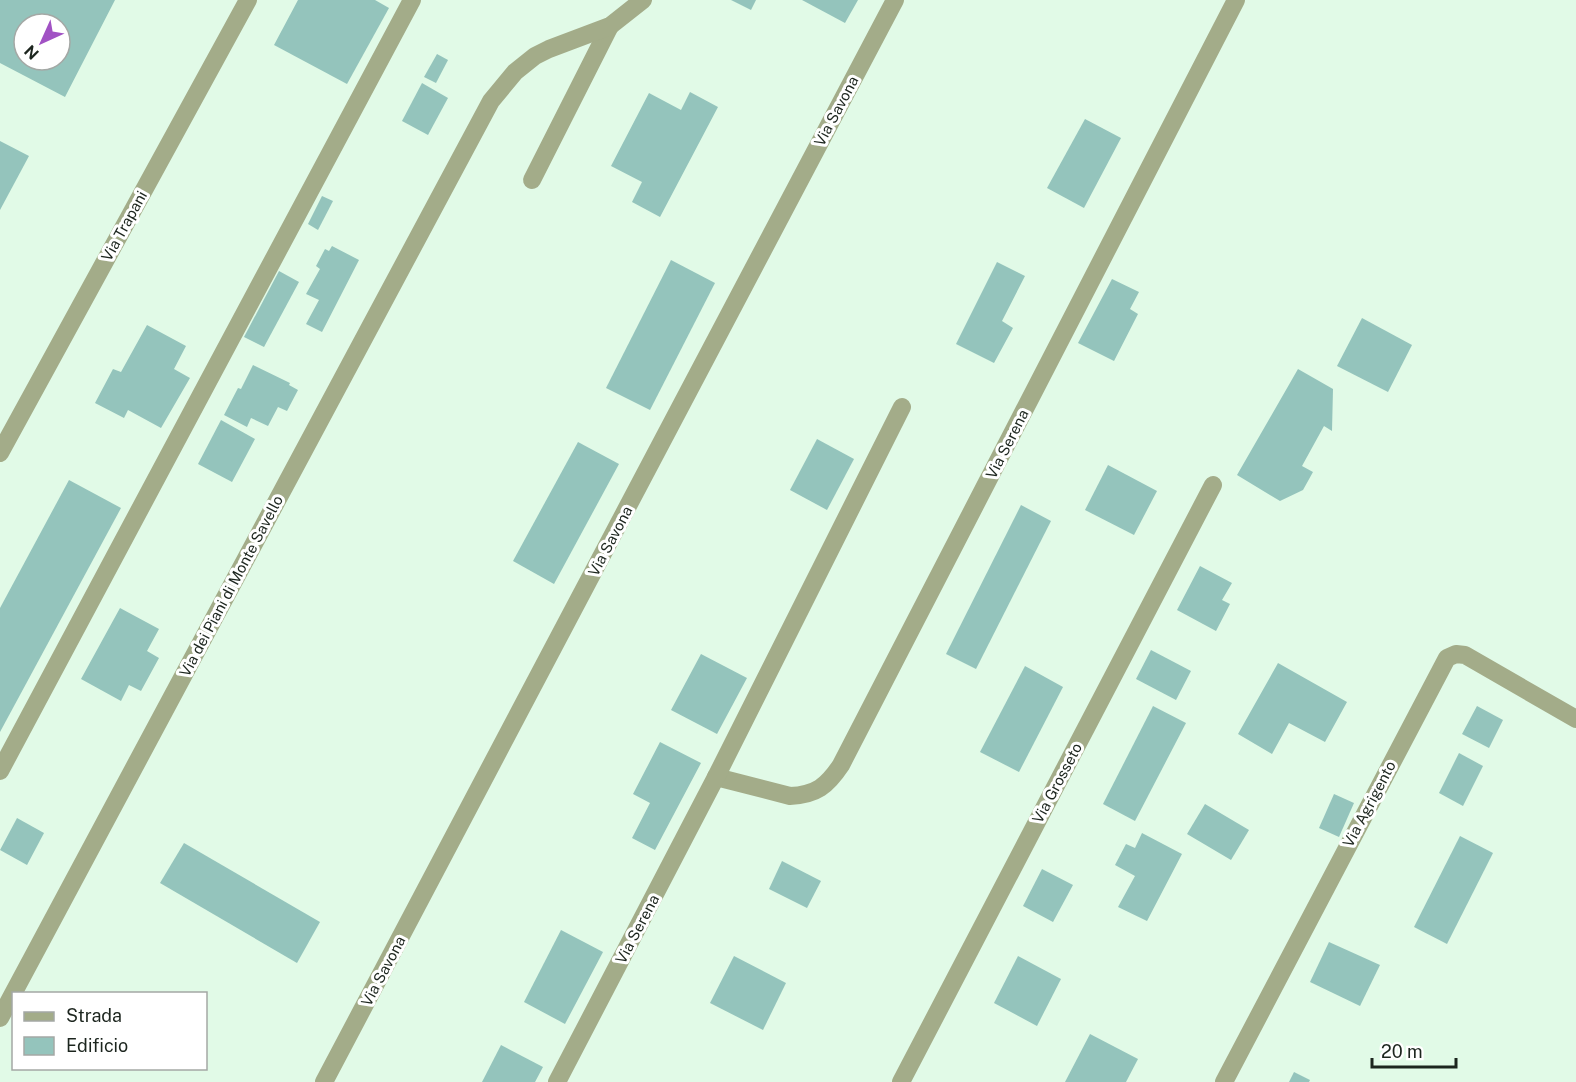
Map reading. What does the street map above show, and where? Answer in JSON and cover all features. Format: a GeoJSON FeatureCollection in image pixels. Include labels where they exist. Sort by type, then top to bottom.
{"type":"FeatureCollection","features":[{"type":"Feature","properties":{"kind":"street","name":"Via Trapani"},"geometry":{"type":"LineString","coordinates":[[0,453],[248,0]]}},
{"type":"Feature","properties":{"kind":"street"},"geometry":{"type":"LineString","coordinates":[[0,771],[412,0]]}},
{"type":"Feature","properties":{"kind":"street"},"geometry":{"type":"LineString","coordinates":[[532,180],[610,26],[643,0]]}},
{"type":"Feature","properties":{"kind":"street","name":"Via Savona"},"geometry":{"type":"LineString","coordinates":[[324,1082],[895,0]]}},
{"type":"Feature","properties":{"kind":"street","name":"Via Serena"},"geometry":{"type":"LineString","coordinates":[[716,777],[798,795],[820,789],[829,782],[841,765],[1236,0]]}},
{"type":"Feature","properties":{"kind":"street","name":"Via dei Piani di Monte Savello"},"geometry":{"type":"LineString","coordinates":[[14,992],[496,94],[520,67],[549,49],[610,26]]}},
{"type":"Feature","properties":{"kind":"street","name":"Via Serena"},"geometry":{"type":"LineString","coordinates":[[557,1082],[716,777],[902,407]]}},
{"type":"Feature","properties":{"kind":"street","name":"Via Grosseto"},"geometry":{"type":"LineString","coordinates":[[901,1082],[1213,485]]}},
{"type":"Feature","properties":{"kind":"street","name":"Via Agrigento"},"geometry":{"type":"LineString","coordinates":[[1224,1082],[1447,658],[1456,654],[1466,655],[1576,719]]}},
{"type":"Feature","properties":{"kind":"street","name":"Via dei Piani di Monte Savello"},"geometry":{"type":"LineString","coordinates":[[0,1018],[12,996]]}},
{"type":"Feature","properties":{"kind":"building"},"geometry":{"type":"Polygon","coordinates":[[[0,0],[115,0],[65,97],[17,72],[72,72],[72,12],[12,12],[12,69],[0,63],[0,0]]]}},
{"type":"Feature","properties":{"kind":"building"},"geometry":{"type":"Polygon","coordinates":[[[298,0],[375,0],[389,8],[347,84],[274,45],[298,0]]]}},
{"type":"Feature","properties":{"kind":"building"},"geometry":{"type":"Polygon","coordinates":[[[731,0],[756,0],[751,10],[731,0]]]}},
{"type":"Feature","properties":{"kind":"building"},"geometry":{"type":"Polygon","coordinates":[[[802,0],[858,0],[845,23],[802,0]]]}},
{"type":"Feature","properties":{"kind":"building"},"geometry":{"type":"Polygon","coordinates":[[[437,54],[448,60],[436,83],[424,77],[437,54]]]}},
{"type":"Feature","properties":{"kind":"building"},"geometry":{"type":"Polygon","coordinates":[[[422,83],[448,98],[428,135],[402,121],[422,83]]]}},
{"type":"Feature","properties":{"kind":"building"},"geometry":{"type":"Polygon","coordinates":[[[690,92],[718,107],[660,217],[632,202],[642,182],[611,166],[649,93],[681,110],[690,92]]]}},
{"type":"Feature","properties":{"kind":"building"},"geometry":{"type":"Polygon","coordinates":[[[1085,119],[1121,138],[1084,208],[1047,188],[1085,119]]]}},
{"type":"Feature","properties":{"kind":"building"},"geometry":{"type":"Polygon","coordinates":[[[0,141],[29,156],[0,210],[0,141]]]}},
{"type":"Feature","properties":{"kind":"building"},"geometry":{"type":"Polygon","coordinates":[[[322,196],[333,201],[318,230],[308,224],[322,196]]]}},
{"type":"Feature","properties":{"kind":"building"},"geometry":{"type":"Polygon","coordinates":[[[332,246],[359,260],[322,332],[306,324],[319,300],[306,294],[320,269],[316,266],[325,249],[329,251],[332,246]]]}},
{"type":"Feature","properties":{"kind":"building"},"geometry":{"type":"Polygon","coordinates":[[[671,260],[715,283],[650,410],[606,388],[671,260]]]}},
{"type":"Feature","properties":{"kind":"building"},"geometry":{"type":"Polygon","coordinates":[[[997,262],[1025,276],[1002,321],[1013,328],[994,363],[956,344],[997,262]]]}},
{"type":"Feature","properties":{"kind":"building"},"geometry":{"type":"Polygon","coordinates":[[[279,271],[299,282],[264,347],[244,337],[279,271]]]}},
{"type":"Feature","properties":{"kind":"building"},"geometry":{"type":"Polygon","coordinates":[[[1112,279],[1139,292],[1130,309],[1138,314],[1114,361],[1078,343],[1112,279]]]}},
{"type":"Feature","properties":{"kind":"building"},"geometry":{"type":"Polygon","coordinates":[[[1362,318],[1412,345],[1388,392],[1337,366],[1362,318]]]}},
{"type":"Feature","properties":{"kind":"building"},"geometry":{"type":"Polygon","coordinates":[[[147,325],[186,346],[174,369],[190,378],[161,428],[128,410],[124,418],[95,403],[113,369],[121,372],[147,325]]]}},
{"type":"Feature","properties":{"kind":"building"},"geometry":{"type":"Polygon","coordinates":[[[253,365],[290,383],[289,385],[298,390],[287,411],[278,407],[268,426],[251,418],[247,427],[224,415],[253,365]]]}},
{"type":"Feature","properties":{"kind":"building"},"geometry":{"type":"Polygon","coordinates":[[[1298,369],[1333,389],[1332,431],[1324,426],[1302,466],[1313,472],[1303,490],[1280,501],[1237,475],[1298,369]]]}},
{"type":"Feature","properties":{"kind":"building"},"geometry":{"type":"Polygon","coordinates":[[[221,420],[255,439],[232,482],[198,464],[221,420]]]}},
{"type":"Feature","properties":{"kind":"building"},"geometry":{"type":"Polygon","coordinates":[[[817,439],[854,459],[827,510],[790,490],[817,439]]]}},
{"type":"Feature","properties":{"kind":"building"},"geometry":{"type":"Polygon","coordinates":[[[578,442],[619,464],[554,584],[513,561],[578,442]]]}},
{"type":"Feature","properties":{"kind":"building"},"geometry":{"type":"Polygon","coordinates":[[[1108,465],[1157,491],[1134,535],[1085,510],[1108,465]]]}},
{"type":"Feature","properties":{"kind":"building"},"geometry":{"type":"Polygon","coordinates":[[[69,480],[121,508],[0,732],[0,608],[69,480]]]}},
{"type":"Feature","properties":{"kind":"building"},"geometry":{"type":"Polygon","coordinates":[[[1021,505],[1051,521],[976,669],[946,654],[1021,505]]]}},
{"type":"Feature","properties":{"kind":"building"},"geometry":{"type":"Polygon","coordinates":[[[1200,566],[1232,583],[1222,600],[1230,604],[1216,631],[1177,610],[1200,566]]]}},
{"type":"Feature","properties":{"kind":"building"},"geometry":{"type":"Polygon","coordinates":[[[120,608],[159,629],[147,651],[159,658],[141,691],[129,685],[121,701],[81,679],[120,608]]]}},
{"type":"Feature","properties":{"kind":"building"},"geometry":{"type":"Polygon","coordinates":[[[1151,650],[1191,671],[1176,700],[1136,679],[1151,650]]]}},
{"type":"Feature","properties":{"kind":"building"},"geometry":{"type":"Polygon","coordinates":[[[701,654],[747,678],[717,734],[671,710],[701,654]]]}},
{"type":"Feature","properties":{"kind":"building"},"geometry":{"type":"Polygon","coordinates":[[[1278,663],[1347,702],[1325,742],[1289,723],[1272,754],[1238,734],[1278,663]]]}},
{"type":"Feature","properties":{"kind":"building"},"geometry":{"type":"Polygon","coordinates":[[[1025,666],[1063,687],[1019,772],[980,752],[1025,666]]]}},
{"type":"Feature","properties":{"kind":"building"},"geometry":{"type":"Polygon","coordinates":[[[1153,706],[1186,723],[1135,821],[1103,804],[1153,706]]]}},
{"type":"Feature","properties":{"kind":"building"},"geometry":{"type":"Polygon","coordinates":[[[1477,706],[1503,720],[1489,748],[1462,734],[1477,706]]]}},
{"type":"Feature","properties":{"kind":"building"},"geometry":{"type":"Polygon","coordinates":[[[660,742],[701,763],[655,850],[632,838],[650,803],[633,794],[660,742]]]}},
{"type":"Feature","properties":{"kind":"building"},"geometry":{"type":"Polygon","coordinates":[[[1459,753],[1483,766],[1463,806],[1439,793],[1459,753]]]}},
{"type":"Feature","properties":{"kind":"building"},"geometry":{"type":"Polygon","coordinates":[[[1334,794],[1354,803],[1339,837],[1319,828],[1334,794]]]}},
{"type":"Feature","properties":{"kind":"building"},"geometry":{"type":"Polygon","coordinates":[[[1205,804],[1249,830],[1231,860],[1187,834],[1205,804]]]}},
{"type":"Feature","properties":{"kind":"building"},"geometry":{"type":"Polygon","coordinates":[[[17,818],[44,833],[27,865],[0,850],[17,818]]]}},
{"type":"Feature","properties":{"kind":"building"},"geometry":{"type":"Polygon","coordinates":[[[1142,833],[1182,854],[1147,921],[1118,907],[1135,876],[1115,865],[1126,844],[1135,848],[1142,833]]]}},
{"type":"Feature","properties":{"kind":"building"},"geometry":{"type":"Polygon","coordinates":[[[1460,836],[1493,853],[1447,944],[1414,927],[1460,836]]]}},
{"type":"Feature","properties":{"kind":"building"},"geometry":{"type":"Polygon","coordinates":[[[184,843],[320,922],[297,963],[160,883],[184,843]]]}},
{"type":"Feature","properties":{"kind":"building"},"geometry":{"type":"Polygon","coordinates":[[[782,861],[821,881],[807,908],[769,889],[782,861]]]}},
{"type":"Feature","properties":{"kind":"building"},"geometry":{"type":"Polygon","coordinates":[[[1042,869],[1073,885],[1053,922],[1023,906],[1042,869]]]}},
{"type":"Feature","properties":{"kind":"building"},"geometry":{"type":"Polygon","coordinates":[[[561,930],[603,952],[565,1024],[524,1002],[561,930]]]}},
{"type":"Feature","properties":{"kind":"building"},"geometry":{"type":"Polygon","coordinates":[[[1329,942],[1380,965],[1360,1006],[1310,982],[1329,942]]]}},
{"type":"Feature","properties":{"kind":"building"},"geometry":{"type":"Polygon","coordinates":[[[734,956],[786,983],[763,1030],[710,1003],[734,956]]]}},
{"type":"Feature","properties":{"kind":"building"},"geometry":{"type":"Polygon","coordinates":[[[1018,956],[1061,979],[1037,1026],[994,1003],[1018,956]]]}},
{"type":"Feature","properties":{"kind":"building"},"geometry":{"type":"Polygon","coordinates":[[[1090,1034],[1138,1059],[1126,1082],[1065,1082],[1090,1034]]]}},
{"type":"Feature","properties":{"kind":"building"},"geometry":{"type":"Polygon","coordinates":[[[501,1045],[543,1067],[535,1082],[482,1082],[501,1045]]]}},
{"type":"Feature","properties":{"kind":"building"},"geometry":{"type":"Polygon","coordinates":[[[1294,1072],[1310,1080],[1309,1082],[1289,1082],[1294,1072]]]}}]}
